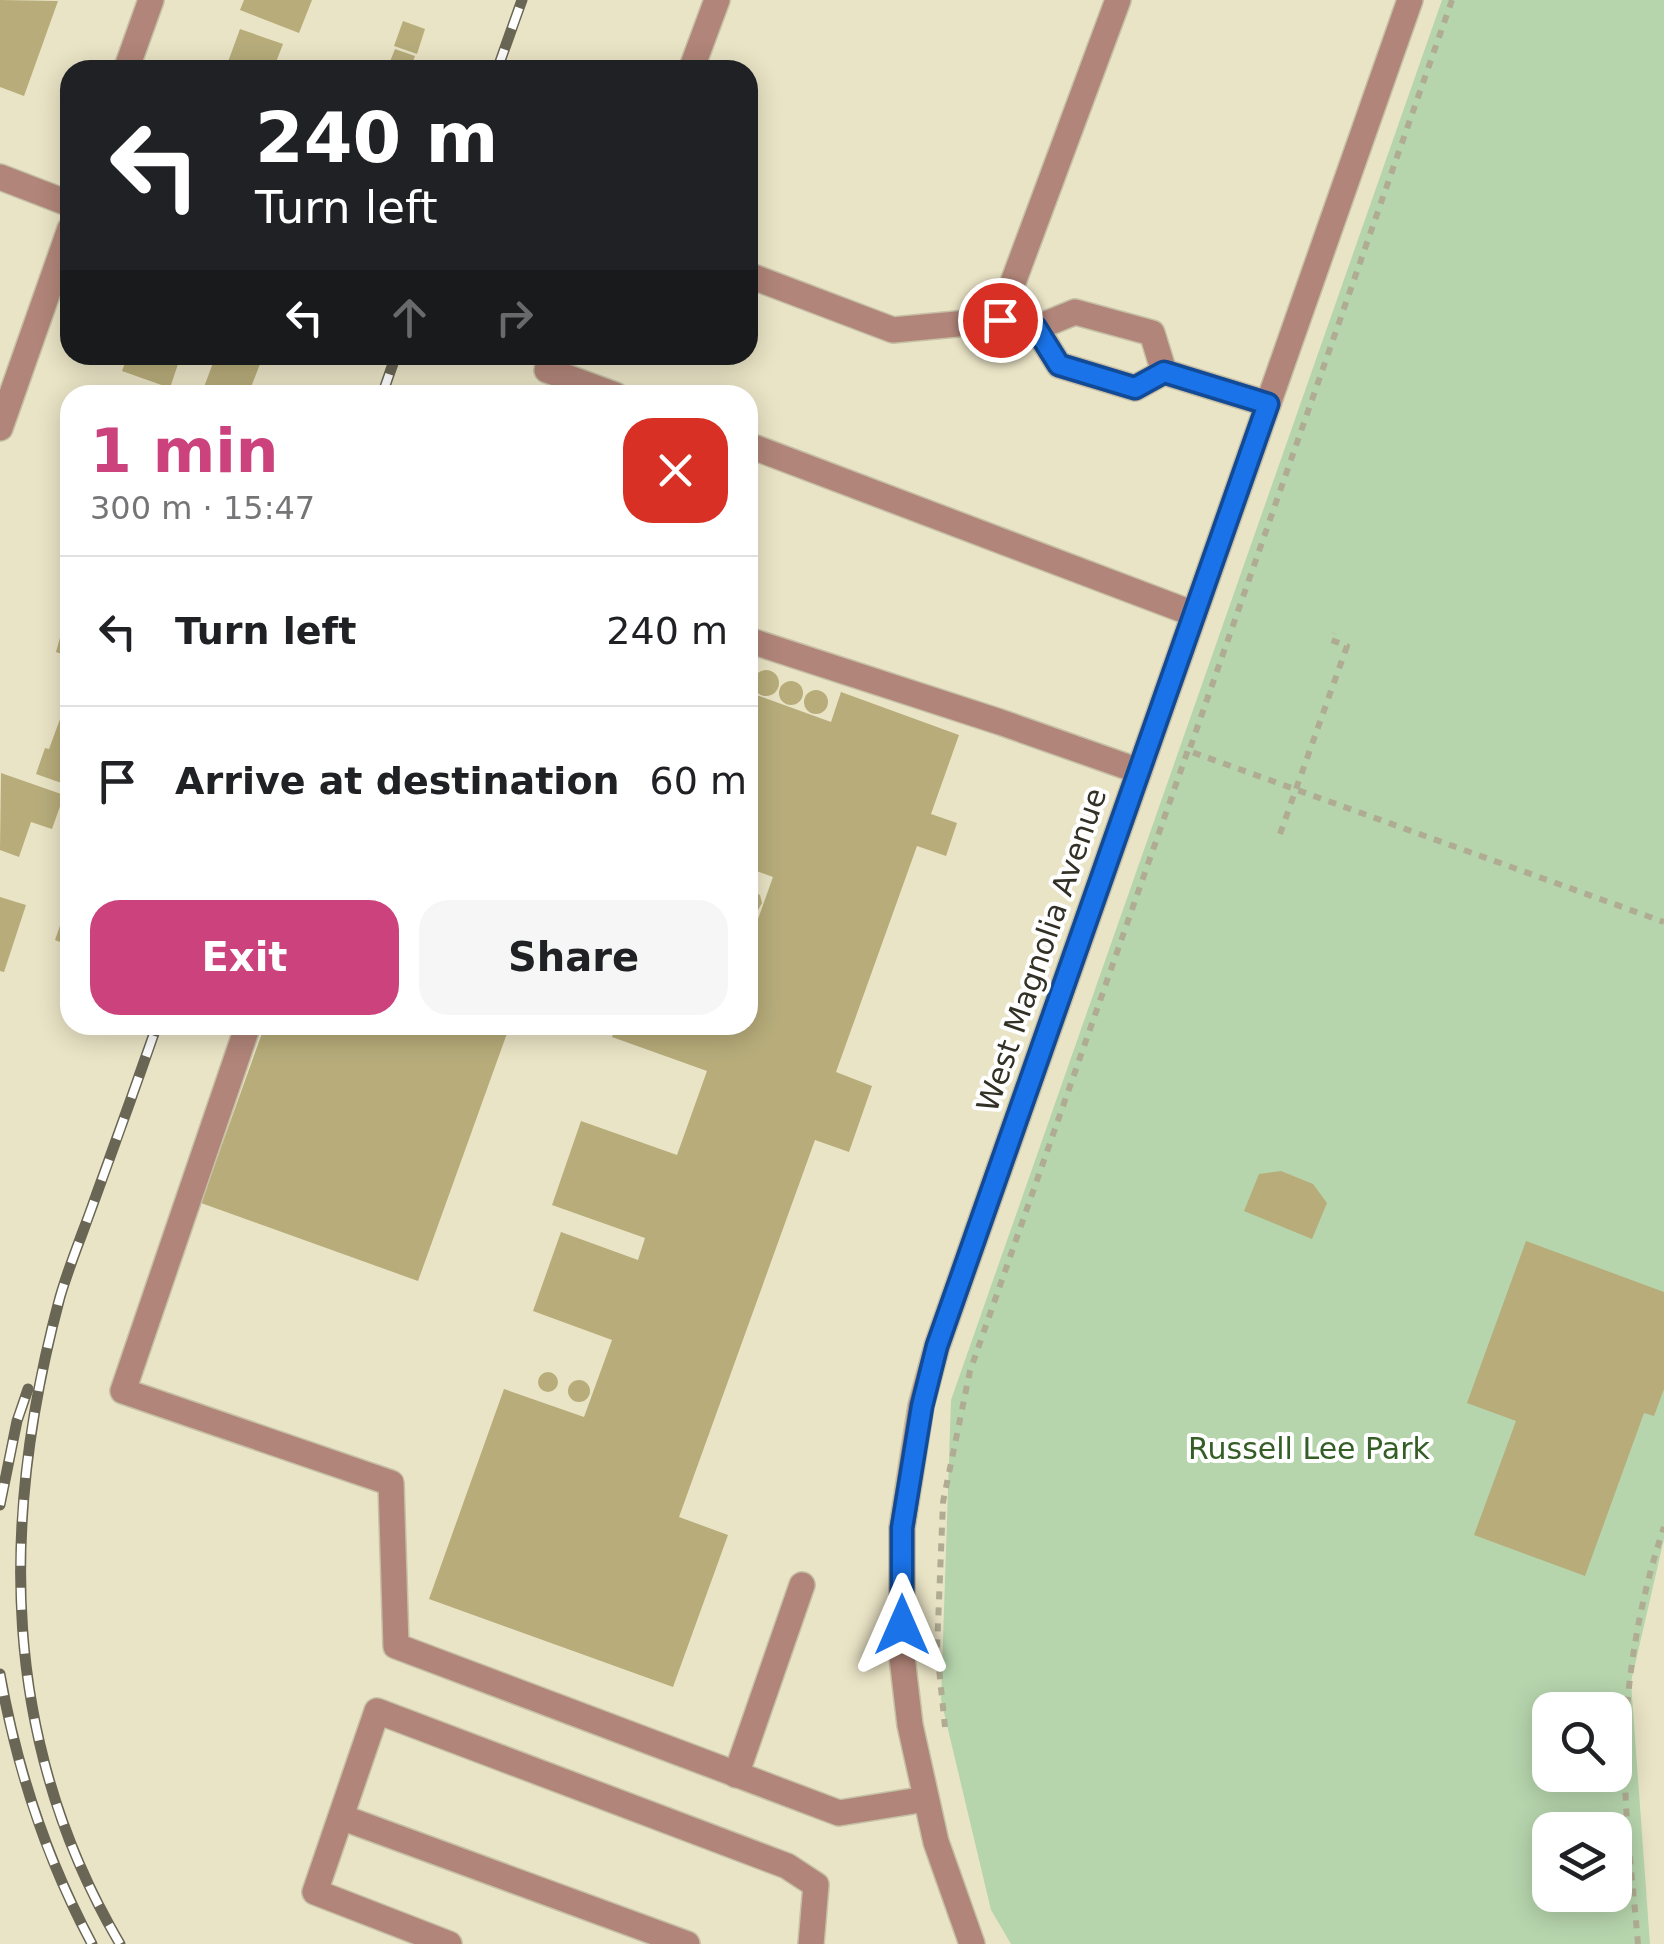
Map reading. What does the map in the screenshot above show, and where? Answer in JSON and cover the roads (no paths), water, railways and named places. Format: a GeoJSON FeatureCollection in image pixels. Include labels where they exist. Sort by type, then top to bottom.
{"type":"FeatureCollection","features":[{"type":"Feature","properties":{"kind":"street"},"geometry":{"type":"LineString","coordinates":[[130,60],[151,0]]}},
{"type":"Feature","properties":{"kind":"street"},"geometry":{"type":"LineString","coordinates":[[695,60],[717,0]]}},
{"type":"Feature","properties":{"kind":"street"},"geometry":{"type":"LineString","coordinates":[[1000,320],[1118,0]]}},
{"type":"Feature","properties":{"kind":"street","name":"West Magnolia Avenue"},"geometry":{"type":"LineString","coordinates":[[972,1944],[936,1842],[910,1725],[902,1657],[902,1528],[922,1406],[937,1346],[1410,0]]}},
{"type":"Feature","properties":{"kind":"street"},"geometry":{"type":"LineString","coordinates":[[0,177],[60,200]]}},
{"type":"Feature","properties":{"kind":"street"},"geometry":{"type":"LineString","coordinates":[[0,428],[60,257]]}},
{"type":"Feature","properties":{"kind":"street"},"geometry":{"type":"LineString","coordinates":[[758,279],[893,330],[1000,320],[1036,328],[1076,312],[1152,333],[1164,372]]}},
{"type":"Feature","properties":{"kind":"street"},"geometry":{"type":"LineString","coordinates":[[1036,328],[1059,365],[1135,388],[1164,372],[1268,404]]}},
{"type":"Feature","properties":{"kind":"street"},"geometry":{"type":"LineString","coordinates":[[549,365],[547,370],[588,385]]}},
{"type":"Feature","properties":{"kind":"street"},"geometry":{"type":"LineString","coordinates":[[758,449],[1194,614]]}},
{"type":"Feature","properties":{"kind":"street"},"geometry":{"type":"LineString","coordinates":[[758,643],[1139,771]]}},
{"type":"Feature","properties":{"kind":"street"},"geometry":{"type":"LineString","coordinates":[[245,1035],[123,1391],[391,1483],[396,1646],[839,1813],[926,1800]]}},
{"type":"Feature","properties":{"kind":"street"},"geometry":{"type":"LineString","coordinates":[[736,1775],[802,1584]]}},
{"type":"Feature","properties":{"kind":"street"},"geometry":{"type":"LineString","coordinates":[[448,1944],[314,1892],[377,1711],[787,1866],[816,1886],[811,1944]]}},
{"type":"Feature","properties":{"kind":"street"},"geometry":{"type":"LineString","coordinates":[[341,1816],[686,1944]]}},
{"type":"Feature","properties":{"kind":"railway"},"geometry":{"type":"LineString","coordinates":[[501,60],[522,0]]}},
{"type":"Feature","properties":{"kind":"railway"},"geometry":{"type":"LineString","coordinates":[[386,385],[392,365]]}},
{"type":"Feature","properties":{"kind":"railway"},"geometry":{"type":"LineString","coordinates":[[120,1944],[81,1867],[52,1788],[32,1708],[22,1628],[21,1546],[27,1463],[40,1380],[60,1297],[153,1035]]}},
{"type":"Feature","properties":{"kind":"railway"},"geometry":{"type":"LineString","coordinates":[[0,1505],[17,1421],[28,1389]]}},
{"type":"Feature","properties":{"kind":"railway"},"geometry":{"type":"LineString","coordinates":[[0,1674],[35,1813],[92,1944]]}},
{"type":"Feature","properties":{"kind":"park label","name":"Russell Lee Park"},"geometry":{"type":"Point","coordinates":[1309,1449]}}]}
